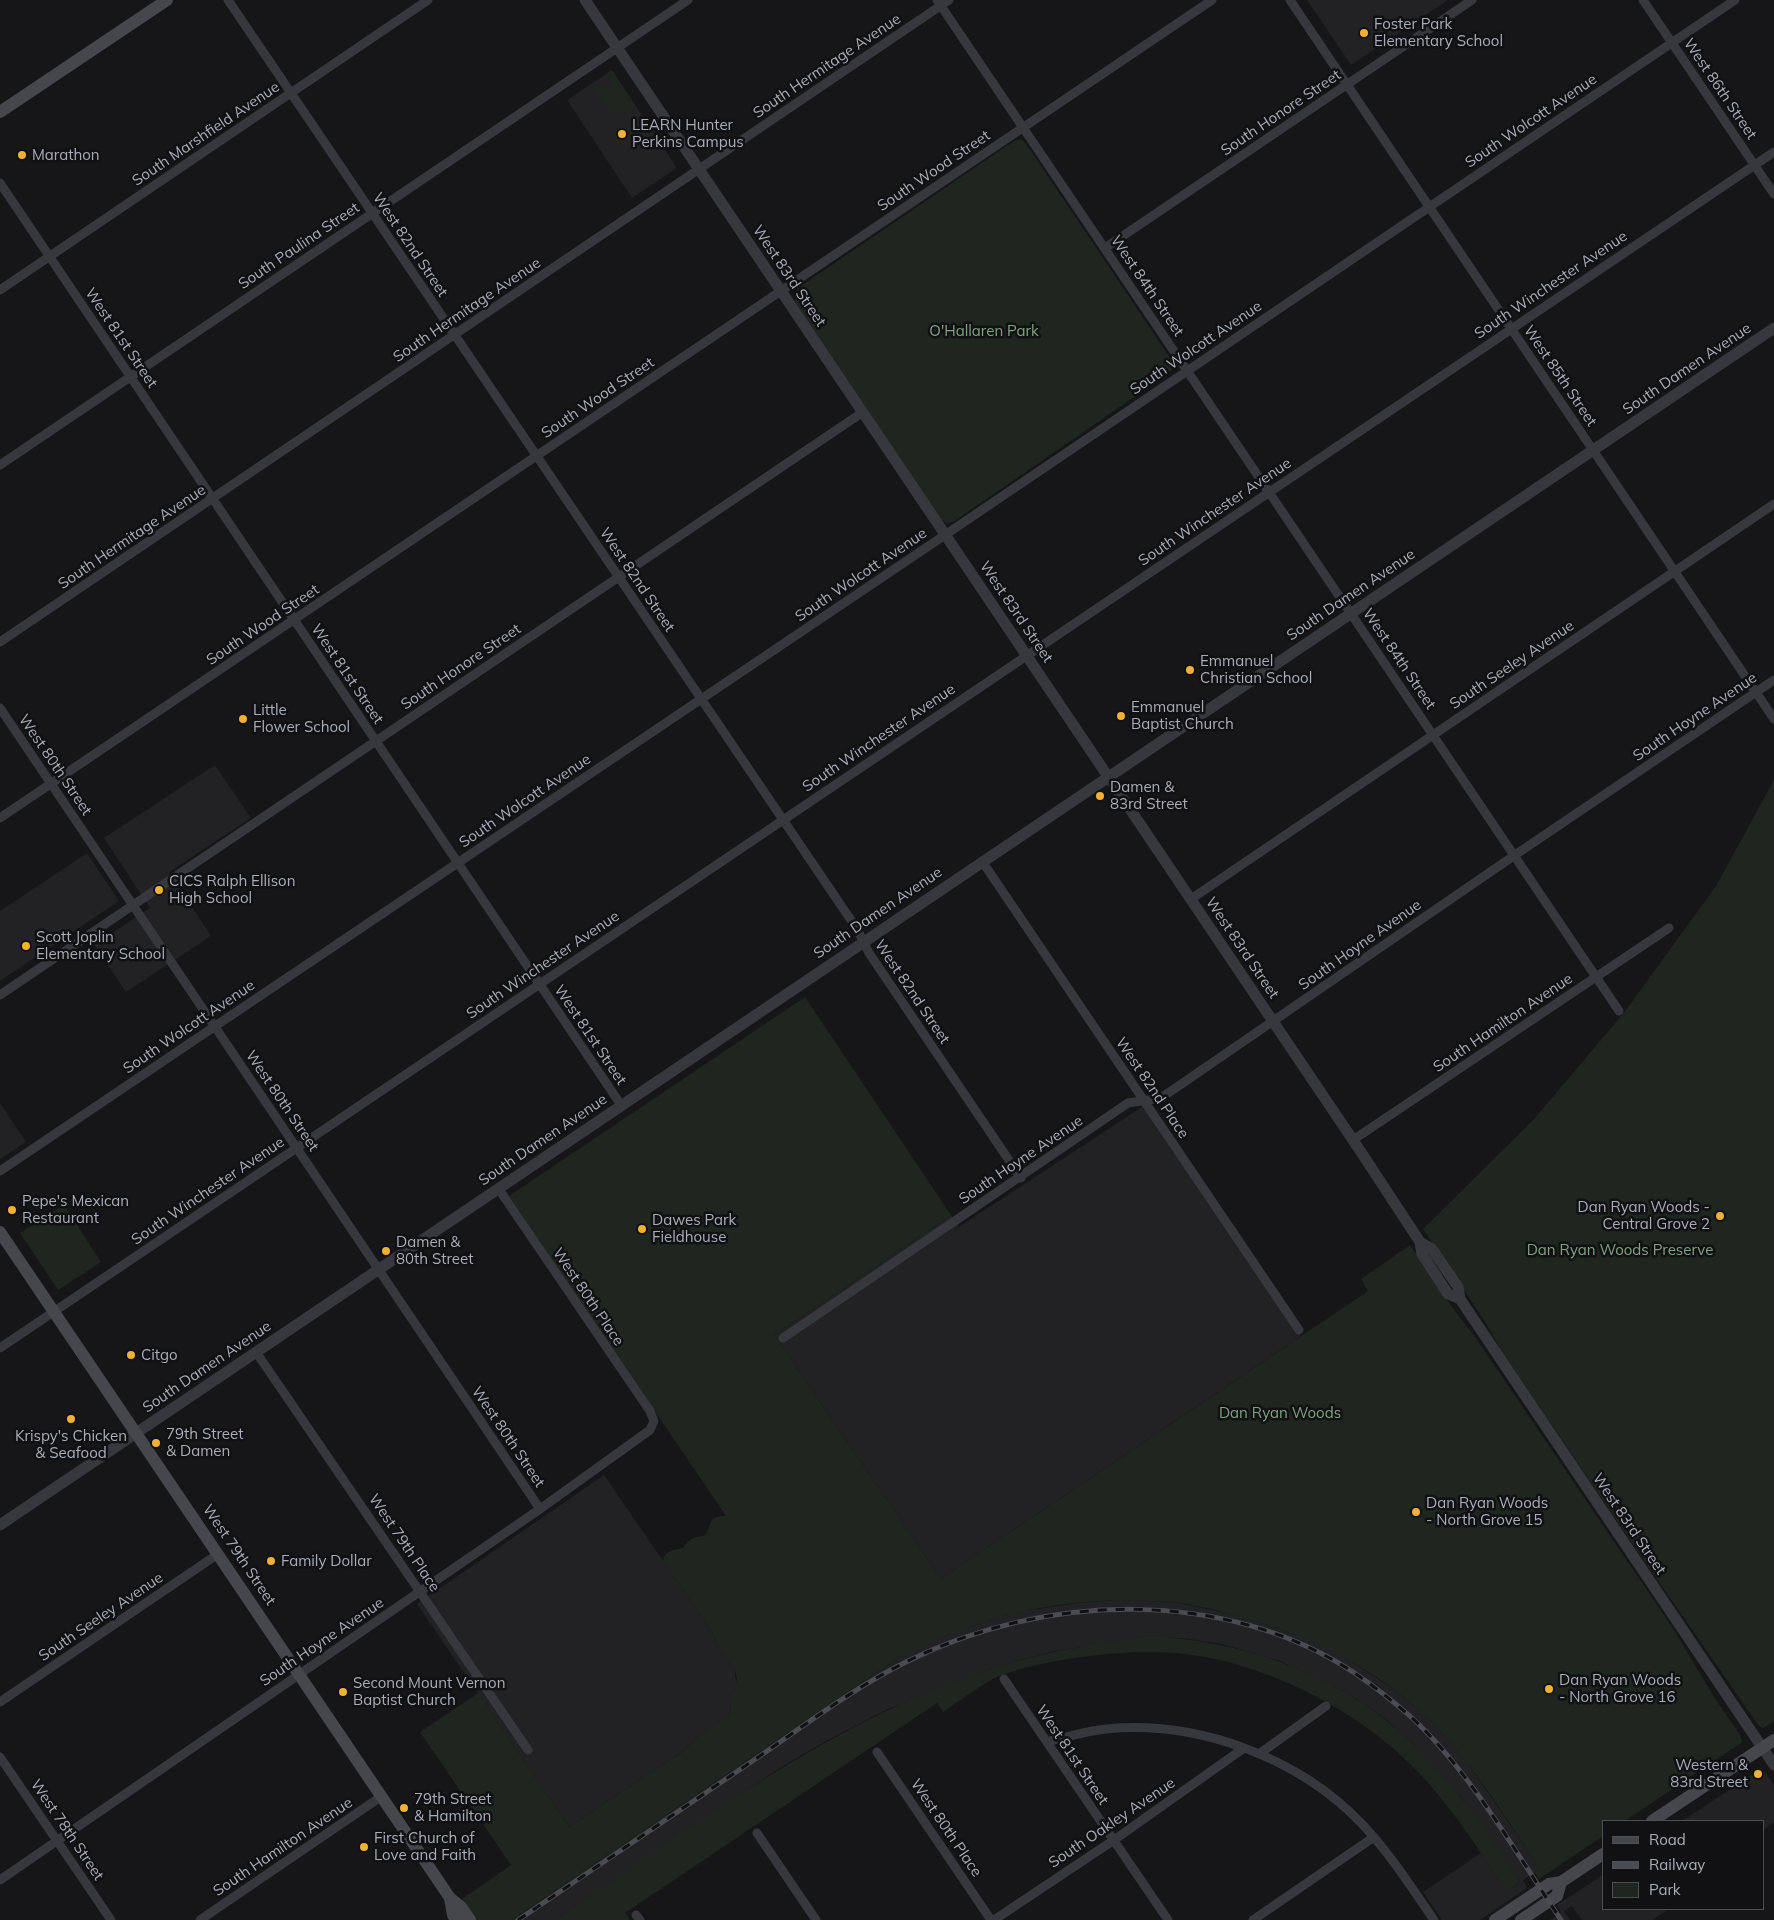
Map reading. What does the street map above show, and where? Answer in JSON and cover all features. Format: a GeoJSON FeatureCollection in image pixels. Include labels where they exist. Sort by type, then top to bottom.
{"type":"FeatureCollection","features":[{"type":"Feature","properties":{"kind":"main road"},"geometry":{"type":"LineString","coordinates":[[0,112],[166,0]]}},
{"type":"Feature","properties":{"kind":"main road","name":"West 79th Street"},"geometry":{"type":"LineString","coordinates":[[0,1232],[450,1898],[462,1907],[470,1920]]}},
{"type":"Feature","properties":{"kind":"main road"},"geometry":{"type":"LineString","coordinates":[[1654,1820],[1774,1740]]}},
{"type":"Feature","properties":{"kind":"main road"},"geometry":{"type":"LineString","coordinates":[[1494,1920],[1549,1884],[1561,1882],[1602,1855]]}},
{"type":"Feature","properties":{"kind":"main road"},"geometry":{"type":"LineString","coordinates":[[1523,1919],[1557,1896],[1561,1882]]}},
{"type":"Feature","properties":{"kind":"main road","name":"West 79th Street"},"geometry":{"type":"LineString","coordinates":[[450,1898],[453,1915],[457,1920]]}},
{"type":"Feature","properties":{"kind":"street","name":"West 82nd Street"},"geometry":{"type":"LineString","coordinates":[[228,0],[857,929],[862,942],[1020,1178]]}},
{"type":"Feature","properties":{"kind":"street","name":"South Marshfield Avenue"},"geometry":{"type":"LineString","coordinates":[[0,290],[428,0]]}},
{"type":"Feature","properties":{"kind":"street","name":"West 83rd Street"},"geometry":{"type":"LineString","coordinates":[[585,0],[1353,1140],[1420,1242],[1422,1254],[1448,1294],[1460,1299],[1774,1765]]}},
{"type":"Feature","properties":{"kind":"street","name":"South Paulina Street"},"geometry":{"type":"LineString","coordinates":[[0,465],[688,0]]}},
{"type":"Feature","properties":{"kind":"street","name":"South Hermitage Avenue"},"geometry":{"type":"LineString","coordinates":[[0,642],[699,169],[939,3],[949,0]]}},
{"type":"Feature","properties":{"kind":"street","name":"South Wood Street"},"geometry":{"type":"LineString","coordinates":[[0,818],[1212,0]]}},
{"type":"Feature","properties":{"kind":"street","name":"West 85th Street"},"geometry":{"type":"LineString","coordinates":[[1290,0],[1774,719]]}},
{"type":"Feature","properties":{"kind":"street","name":"South Honore Street"},"geometry":{"type":"LineString","coordinates":[[1105,248],[1472,0]]}},
{"type":"Feature","properties":{"kind":"street","name":"West 86th Street"},"geometry":{"type":"LineString","coordinates":[[1643,0],[1774,194]]}},
{"type":"Feature","properties":{"kind":"street","name":"South Wolcott Avenue"},"geometry":{"type":"LineString","coordinates":[[0,1171],[946,535],[1735,0]]}},
{"type":"Feature","properties":{"kind":"street","name":"West 84th Street"},"geometry":{"type":"LineString","coordinates":[[939,3],[1620,1010]]}},
{"type":"Feature","properties":{"kind":"street","name":"South Winchester Avenue"},"geometry":{"type":"LineString","coordinates":[[0,1348],[1774,152]]}},
{"type":"Feature","properties":{"kind":"street","name":"West 81st Street"},"geometry":{"type":"LineString","coordinates":[[0,183],[621,1106]]}},
{"type":"Feature","properties":{"kind":"street","name":"South Damen Avenue"},"geometry":{"type":"LineString","coordinates":[[0,1525],[1774,328]]}},
{"type":"Feature","properties":{"kind":"street","name":"South Honore Street"},"geometry":{"type":"LineString","coordinates":[[0,995],[132,904],[376,742],[863,412]]}},
{"type":"Feature","properties":{"kind":"street","name":"South Seeley Avenue"},"geometry":{"type":"LineString","coordinates":[[1191,899],[1774,504]]}},
{"type":"Feature","properties":{"kind":"street","name":"South Hoyne Avenue"},"geometry":{"type":"LineString","coordinates":[[783,1338],[1128,1103],[1160,1098],[1774,680]]}},
{"type":"Feature","properties":{"kind":"street","name":"West 80th Street"},"geometry":{"type":"LineString","coordinates":[[0,708],[540,1509]]}},
{"type":"Feature","properties":{"kind":"street","name":"West 82nd Place"},"geometry":{"type":"LineString","coordinates":[[982,861],[1299,1330]]}},
{"type":"Feature","properties":{"kind":"street","name":"South Hamilton Avenue"},"geometry":{"type":"LineString","coordinates":[[1353,1140],[1669,928]]}},
{"type":"Feature","properties":{"kind":"street","name":"West 80th Place"},"geometry":{"type":"LineString","coordinates":[[498,1188],[650,1411],[654,1421]]}},
{"type":"Feature","properties":{"kind":"street","name":"West 79th Place"},"geometry":{"type":"LineString","coordinates":[[256,1352],[528,1750]]}},
{"type":"Feature","properties":{"kind":"street","name":"South Hoyne Avenue"},"geometry":{"type":"LineString","coordinates":[[0,1880],[540,1509],[646,1434],[654,1421]]}},
{"type":"Feature","properties":{"kind":"street","name":"South Seeley Avenue"},"geometry":{"type":"LineString","coordinates":[[0,1702],[218,1554]]}},
{"type":"Feature","properties":{"kind":"street","name":"West 81st Street"},"geometry":{"type":"LineString","coordinates":[[1004,1679],[1168,1920]]}},
{"type":"Feature","properties":{"kind":"street"},"geometry":{"type":"LineString","coordinates":[[1259,1754],[1326,1706]]}},
{"type":"Feature","properties":{"kind":"street"},"geometry":{"type":"LineString","coordinates":[[1047,1742],[1081,1732],[1133,1728],[1185,1732],[1211,1737],[1259,1754],[1288,1768],[1328,1794],[1360,1821],[1394,1862],[1434,1920]]}},
{"type":"Feature","properties":{"kind":"street","name":"South Oakley Avenue"},"geometry":{"type":"LineString","coordinates":[[993,1920],[1114,1840],[1244,1748]]}},
{"type":"Feature","properties":{"kind":"street","name":"West 80th Place"},"geometry":{"type":"LineString","coordinates":[[877,1752],[993,1920]]}},
{"type":"Feature","properties":{"kind":"street","name":"West 78th Street"},"geometry":{"type":"LineString","coordinates":[[0,1756],[111,1920]]}},
{"type":"Feature","properties":{"kind":"street","name":"South Hamilton Avenue"},"geometry":{"type":"LineString","coordinates":[[200,1920],[382,1796]]}},
{"type":"Feature","properties":{"kind":"street"},"geometry":{"type":"LineString","coordinates":[[757,1833],[816,1920]]}},
{"type":"Feature","properties":{"kind":"street"},"geometry":{"type":"LineString","coordinates":[[1253,1920],[1374,1837]]}},
{"type":"Feature","properties":{"kind":"street"},"geometry":{"type":"LineString","coordinates":[[1516,1906],[1523,1919]]}},
{"type":"Feature","properties":{"kind":"shaded area","name":"Foster Park Elementary School"},"geometry":{"type":"Polygon","coordinates":[[[1307,0],[1448,0],[1351,65],[1307,0]]]}},
{"type":"Feature","properties":{"kind":"shaded area","name":"LEARN Hunter Perkins Campus"},"geometry":{"type":"Polygon","coordinates":[[[612,70],[677,168],[632,198],[567,100],[612,70]]]}},
{"type":"Feature","properties":{"kind":"shaded area","name":"CICS Ralph Ellison High School"},"geometry":{"type":"Polygon","coordinates":[[[215,765],[251,818],[169,872],[211,936],[126,992],[94,945],[150,908],[104,838],[215,765]]]}},
{"type":"Feature","properties":{"kind":"shaded area","name":"Scott Joplin Elementary School"},"geometry":{"type":"Polygon","coordinates":[[[87,853],[119,901],[0,981],[0,911],[87,853]]]}},
{"type":"Feature","properties":{"kind":"shaded area"},"geometry":{"type":"Polygon","coordinates":[[[0,1103],[26,1142],[0,1159],[0,1103]]]}},
{"type":"Feature","properties":{"kind":"shaded area"},"geometry":{"type":"Polygon","coordinates":[[[1145,1105],[1301,1336],[941,1579],[774,1335],[951,1215],[959,1227],[1145,1105]]]}},
{"type":"Feature","properties":{"kind":"shaded area"},"geometry":{"type":"Polygon","coordinates":[[[604,1475],[712,1632],[720,1649],[735,1669],[735,1678],[738,1683],[733,1695],[729,1717],[709,1729],[682,1752],[569,1827],[417,1604],[604,1475]]]}},
{"type":"Feature","properties":{"kind":"shaded area"},"geometry":{"type":"Polygon","coordinates":[[[1119,1600],[1174,1602],[1241,1616],[1300,1636],[1337,1652],[1396,1691],[1423,1713],[1449,1740],[1466,1761],[1540,1868],[1523,1880],[1527,1888],[1480,1920],[1442,1920],[1423,1892],[1481,1853],[1507,1891],[1520,1882],[1462,1799],[1412,1743],[1388,1721],[1355,1698],[1322,1680],[1280,1661],[1222,1644],[1152,1636],[1056,1651],[1024,1659],[985,1671],[886,1710],[826,1741],[778,1769],[555,1920],[511,1920],[895,1660],[919,1646],[966,1627],[1018,1612],[1078,1603],[1119,1600]]]}},
{"type":"Feature","properties":{"kind":"shaded area"},"geometry":{"type":"Polygon","coordinates":[[[1762,1768],[1774,1785],[1774,1822],[1764,1829],[1764,1820],[1684,1820],[1762,1768]]]}},
{"type":"Feature","properties":{"kind":"shaded area"},"geometry":{"type":"Polygon","coordinates":[[[1602,1876],[1602,1910],[1667,1910],[1652,1920],[1582,1920],[1572,1906],[1564,1911],[1570,1920],[1550,1920],[1561,1913],[1557,1905],[1602,1876]]]}},
{"type":"Feature","properties":{"kind":"green space"},"geometry":{"type":"Polygon","coordinates":[[[612,70],[635,105],[620,115],[614,107],[609,110],[592,85],[595,83],[600,90],[612,82],[607,73],[612,70]]]}},
{"type":"Feature","properties":{"kind":"green space","name":"O'Hallaren Park"},"geometry":{"type":"Polygon","coordinates":[[[1021,139],[1027,145],[1172,361],[1174,367],[1169,373],[953,522],[946,523],[940,519],[795,302],[794,293],[798,288],[1014,141],[1021,139]]]}},
{"type":"Feature","properties":{"kind":"green space","name":"Dan Ryan Woods Preserve"},"geometry":{"type":"Polygon","coordinates":[[[1774,780],[1774,1721],[1763,1728],[1759,1726],[1643,1559],[1503,1353],[1482,1317],[1423,1229],[1534,1119],[1623,1014],[1716,886],[1774,780]]]}},
{"type":"Feature","properties":{"kind":"green space","name":"Dan Ryan Woods"},"geometry":{"type":"Polygon","coordinates":[[[805,997],[951,1215],[774,1335],[941,1579],[1368,1291],[1361,1279],[1410,1245],[1475,1337],[1672,1627],[1716,1700],[1740,1735],[1742,1742],[1626,1820],[1602,1820],[1602,1837],[1539,1879],[1534,1872],[1540,1868],[1471,1767],[1455,1748],[1405,1698],[1350,1661],[1310,1641],[1268,1625],[1187,1604],[1167,1601],[1109,1601],[1045,1607],[983,1622],[953,1633],[895,1660],[511,1920],[476,1920],[462,1899],[511,1865],[420,1732],[478,1693],[569,1827],[682,1752],[709,1729],[729,1716],[730,1701],[738,1683],[735,1669],[663,1561],[668,1553],[683,1548],[690,1540],[705,1535],[716,1517],[726,1516],[509,1196],[805,997]]]}},
{"type":"Feature","properties":{"kind":"green space"},"geometry":{"type":"Polygon","coordinates":[[[64,1205],[101,1262],[58,1290],[20,1233],[64,1205]]]}},
{"type":"Feature","properties":{"kind":"green space"},"geometry":{"type":"Polygon","coordinates":[[[1152,1636],[1216,1644],[1276,1660],[1305,1672],[1361,1702],[1387,1721],[1417,1748],[1435,1768],[1477,1818],[1520,1882],[1507,1891],[1462,1826],[1425,1779],[1385,1742],[1356,1720],[1291,1684],[1256,1670],[1220,1660],[1185,1654],[1133,1652],[1082,1657],[1028,1667],[991,1680],[943,1712],[937,1703],[625,1913],[630,1920],[555,1920],[722,1806],[838,1736],[898,1706],[960,1680],[1025,1659],[1072,1648],[1152,1636]]]}},
{"type":"Feature","properties":{"kind":"railway"},"geometry":{"type":"LineString","coordinates":[[518,1920],[829,1708],[868,1683],[908,1661],[961,1638],[1018,1622],[1076,1612],[1135,1609],[1193,1614],[1250,1626],[1305,1646],[1356,1674],[1370,1684],[1411,1717],[1433,1738],[1453,1762],[1473,1787],[1561,1920]]}},
{"type":"Feature","properties":{"kind":"place","name":"Foster Park Elementary School"},"geometry":{"type":"Point","coordinates":[1364,33]}},
{"type":"Feature","properties":{"kind":"place","name":"LEARN Hunter Perkins Campus"},"geometry":{"type":"Point","coordinates":[622,134]}},
{"type":"Feature","properties":{"kind":"place","name":"Marathon"},"geometry":{"type":"Point","coordinates":[22,155]}},
{"type":"Feature","properties":{"kind":"place","name":"Emmanuel Christian School"},"geometry":{"type":"Point","coordinates":[1190,670]}},
{"type":"Feature","properties":{"kind":"place","name":"Emmanuel Baptist Church"},"geometry":{"type":"Point","coordinates":[1121,716]}},
{"type":"Feature","properties":{"kind":"place","name":"Little Flower School"},"geometry":{"type":"Point","coordinates":[243,719]}},
{"type":"Feature","properties":{"kind":"place","name":"Damen & 83rd Street"},"geometry":{"type":"Point","coordinates":[1100,796]}},
{"type":"Feature","properties":{"kind":"place","name":"CICS Ralph Ellison High School"},"geometry":{"type":"Point","coordinates":[159,890]}},
{"type":"Feature","properties":{"kind":"place","name":"Scott Joplin Elementary School"},"geometry":{"type":"Point","coordinates":[26,946]}},
{"type":"Feature","properties":{"kind":"place","name":"Pepe's Mexican Restaurant"},"geometry":{"type":"Point","coordinates":[12,1210]}},
{"type":"Feature","properties":{"kind":"place","name":"Dan Ryan Woods - Central Grove 2"},"geometry":{"type":"Point","coordinates":[1720,1216]}},
{"type":"Feature","properties":{"kind":"place","name":"Dawes Park Fieldhouse"},"geometry":{"type":"Point","coordinates":[642,1229]}},
{"type":"Feature","properties":{"kind":"place","name":"Damen & 80th Street"},"geometry":{"type":"Point","coordinates":[386,1251]}},
{"type":"Feature","properties":{"kind":"place","name":"Citgo"},"geometry":{"type":"Point","coordinates":[131,1355]}},
{"type":"Feature","properties":{"kind":"place","name":"Krispy's Chicken & Seafood"},"geometry":{"type":"Point","coordinates":[71,1419]}},
{"type":"Feature","properties":{"kind":"place","name":"79th Street & Damen"},"geometry":{"type":"Point","coordinates":[156,1443]}},
{"type":"Feature","properties":{"kind":"place","name":"Dan Ryan Woods - North Grove 15"},"geometry":{"type":"Point","coordinates":[1416,1512]}},
{"type":"Feature","properties":{"kind":"place","name":"Family Dollar"},"geometry":{"type":"Point","coordinates":[271,1561]}},
{"type":"Feature","properties":{"kind":"place","name":"Dan Ryan Woods - North Grove 16"},"geometry":{"type":"Point","coordinates":[1549,1689]}},
{"type":"Feature","properties":{"kind":"place","name":"Second Mount Vernon Baptist Church"},"geometry":{"type":"Point","coordinates":[343,1692]}},
{"type":"Feature","properties":{"kind":"place","name":"Western & 83rd Street"},"geometry":{"type":"Point","coordinates":[1758,1774]}},
{"type":"Feature","properties":{"kind":"place","name":"79th Street & Hamilton"},"geometry":{"type":"Point","coordinates":[404,1808]}},
{"type":"Feature","properties":{"kind":"place","name":"First Church of Love and Faith"},"geometry":{"type":"Point","coordinates":[364,1847]}}]}
